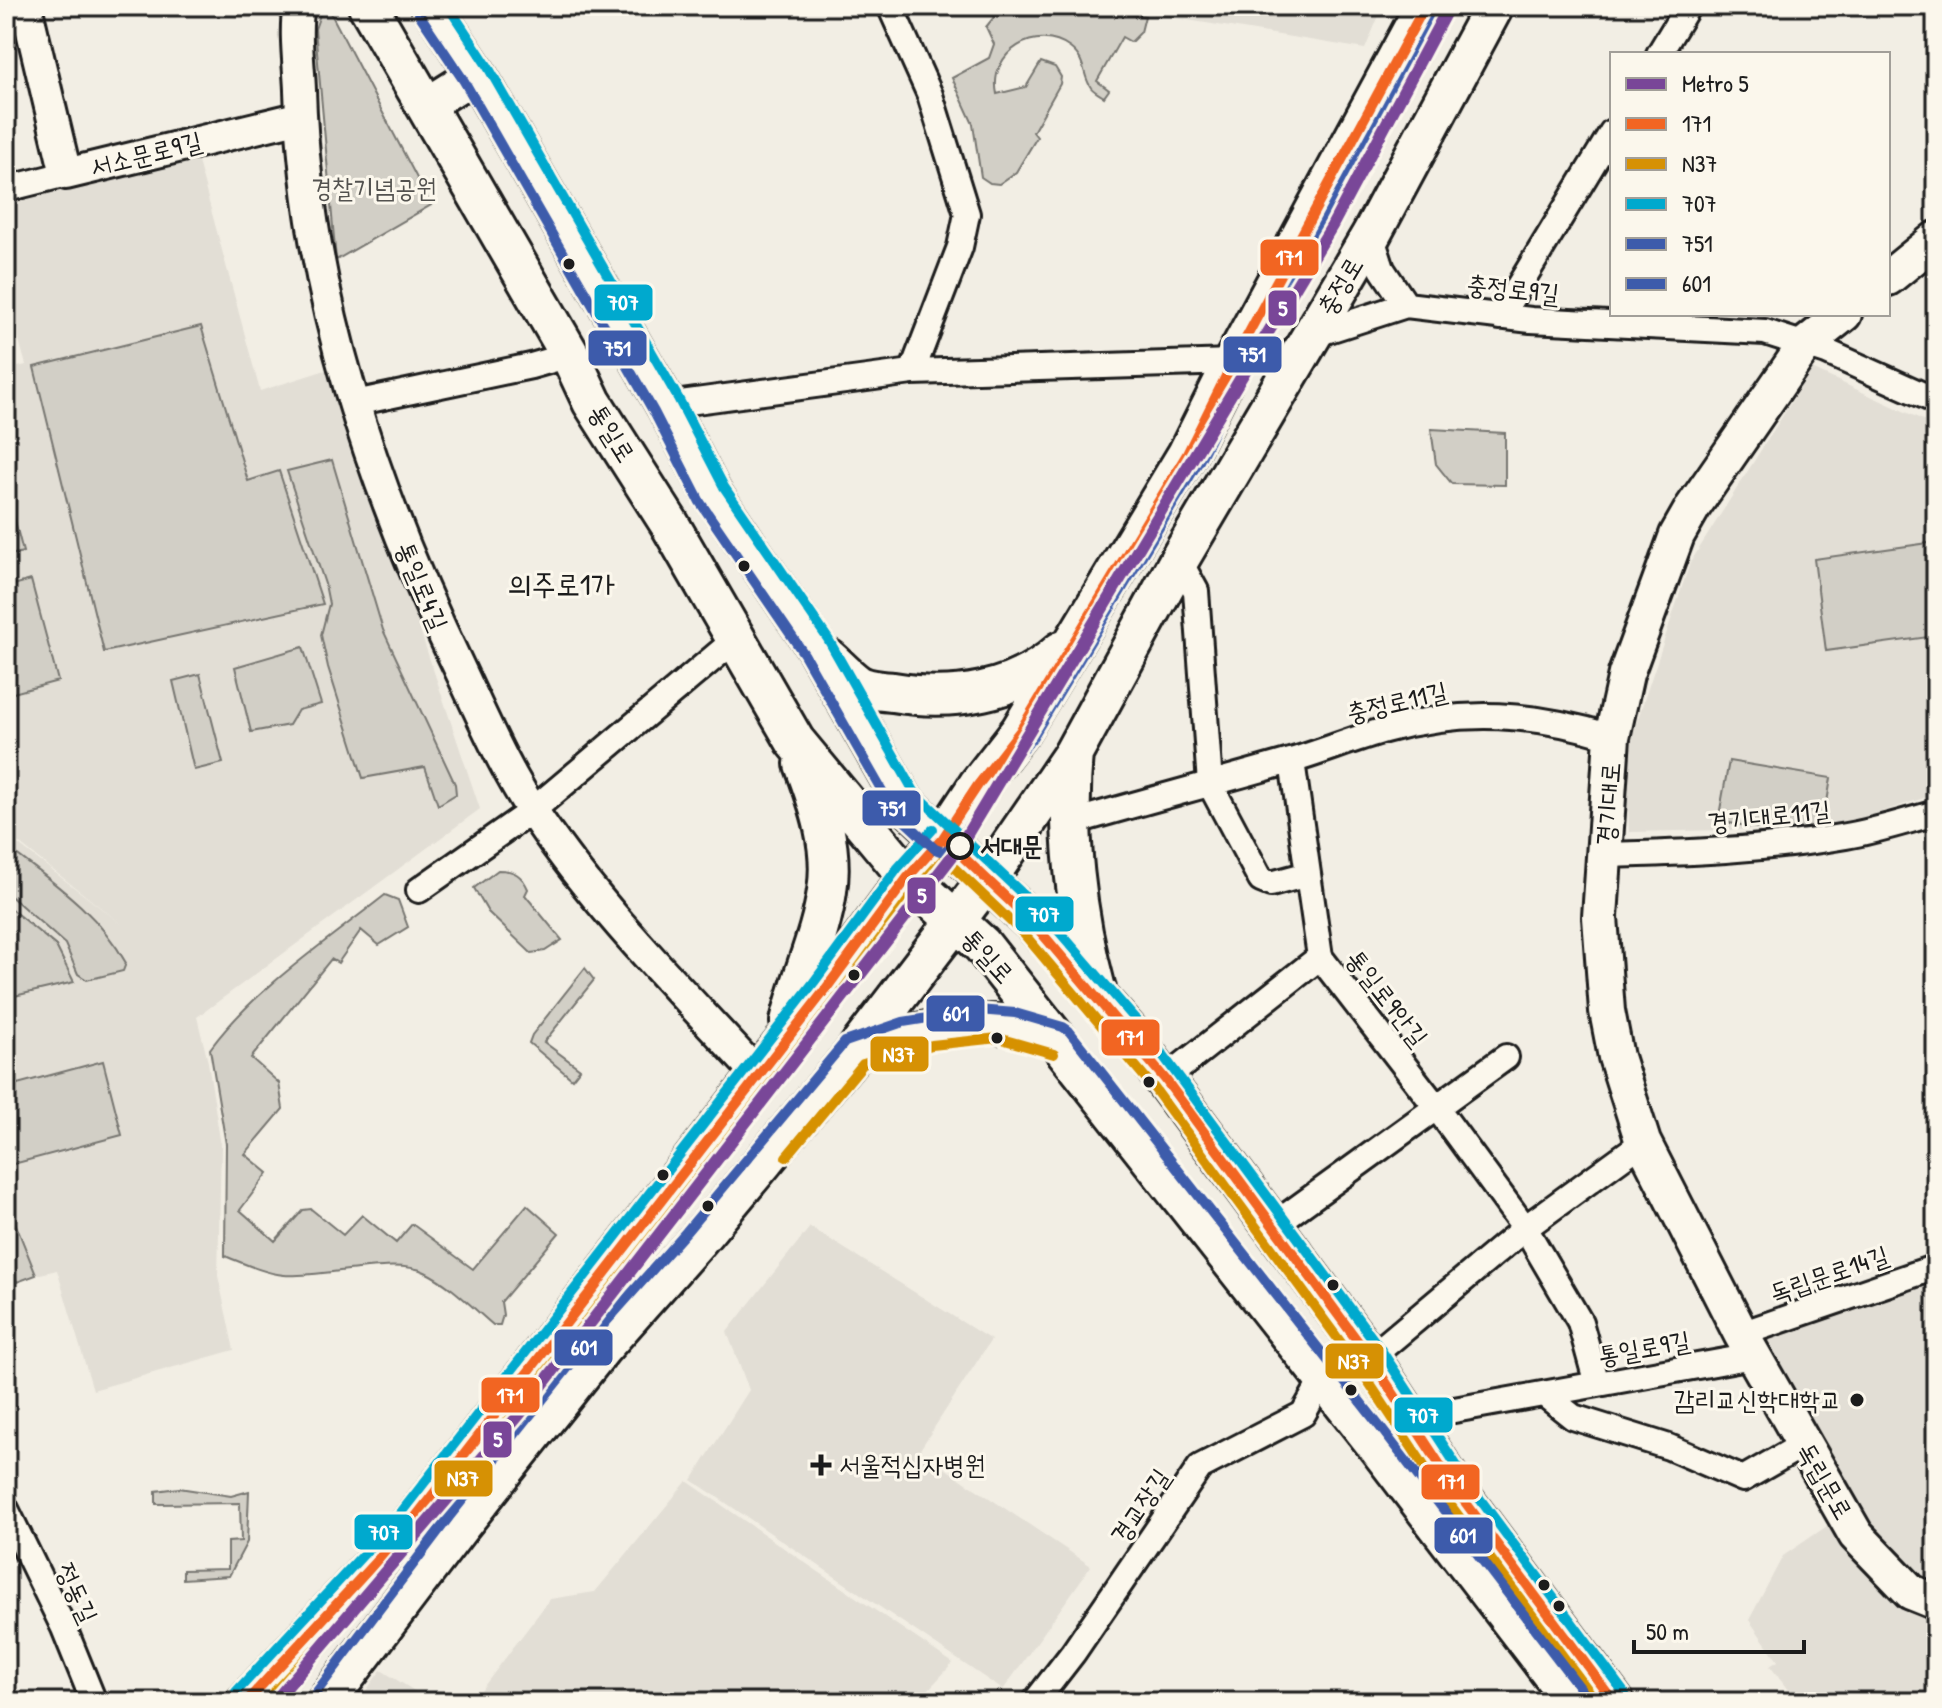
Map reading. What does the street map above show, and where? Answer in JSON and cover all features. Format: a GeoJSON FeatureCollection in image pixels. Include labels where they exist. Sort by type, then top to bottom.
{"type":"FeatureCollection","features":[{"type":"Feature","properties":{"kind":"main road","name":"통일로"},"geometry":{"type":"LineString","coordinates":[[368,6],[570,355],[592,402],[669,523],[795,741],[908,877],[982,945],[1573,1702]]}},
{"type":"Feature","properties":{"kind":"main road","name":"통일로"},"geometry":{"type":"LineString","coordinates":[[431,6],[476,74],[666,405],[712,494],[816,647],[904,802],[1034,924],[1165,1079],[1370,1358],[1457,1491],[1614,1702]]}},
{"type":"Feature","properties":{"kind":"main road"},"geometry":{"type":"LineString","coordinates":[[246,1702],[407,1528],[908,877],[943,838],[978,785],[1020,731],[1187,454],[1233,362],[1425,6]]}},
{"type":"Feature","properties":{"kind":"main road","name":"충정로"},"geometry":{"type":"LineString","coordinates":[[326,1702],[460,1526],[601,1349],[697,1241],[855,1052],[986,881],[1073,754],[1179,560],[1371,235],[1494,6]]}},
{"type":"Feature","properties":{"kind":"main road"},"geometry":{"type":"LineString","coordinates":[[427,105],[476,74]]}},
{"type":"Feature","properties":{"kind":"main road"},"geometry":{"type":"LineString","coordinates":[[1890,276],[1936,239]]}},
{"type":"Feature","properties":{"kind":"main road","name":"경기대로"},"geometry":{"type":"LineString","coordinates":[[1747,1345],[1643,1142],[1616,1057],[1607,1011],[1600,917],[1612,737],[1626,674],[1677,535],[1805,345],[1841,316]]}},
{"type":"Feature","properties":{"kind":"main road"},"geometry":{"type":"LineString","coordinates":[[816,647],[859,686],[905,694],[942,696],[975,693],[1024,678],[1048,663],[1074,638]]}},
{"type":"Feature","properties":{"kind":"main road"},"geometry":{"type":"LineString","coordinates":[[785,1040],[822,916],[828,883],[823,821],[795,741]]}},
{"type":"Feature","properties":{"kind":"main road"},"geometry":{"type":"LineString","coordinates":[[1073,754],[1070,823],[1083,943],[1098,998]]}},
{"type":"Feature","properties":{"kind":"main road"},"geometry":{"type":"LineString","coordinates":[[855,1052],[930,1031],[999,1024],[1058,1040]]}},
{"type":"Feature","properties":{"kind":"main road","name":"독립문로"},"geometry":{"type":"LineString","coordinates":[[1747,1345],[1856,1535],[1911,1592],[1936,1602]]}},
{"type":"Feature","properties":{"kind":"street","name":"서소문로9길"},"geometry":{"type":"LineString","coordinates":[[26,6],[66,174],[301,117]]}},
{"type":"Feature","properties":{"kind":"street","name":"통일로4길"},"geometry":{"type":"LineString","coordinates":[[299,6],[301,117],[315,243],[355,403],[394,521],[438,625],[504,762],[576,872],[758,1075]]}},
{"type":"Feature","properties":{"kind":"street"},"geometry":{"type":"LineString","coordinates":[[890,6],[930,95],[967,214],[960,247],[912,372]]}},
{"type":"Feature","properties":{"kind":"street"},"geometry":{"type":"LineString","coordinates":[[1660,52],[1688,6]]}},
{"type":"Feature","properties":{"kind":"street"},"geometry":{"type":"LineString","coordinates":[[1500,317],[1610,135]]}},
{"type":"Feature","properties":{"kind":"street"},"geometry":{"type":"LineString","coordinates":[[6,189],[66,174]]}},
{"type":"Feature","properties":{"kind":"street"},"geometry":{"type":"LineString","coordinates":[[1371,235],[1382,269],[1406,305]]}},
{"type":"Feature","properties":{"kind":"street","name":"충정로9길"},"geometry":{"type":"LineString","coordinates":[[1310,336],[1406,305],[1500,317],[1765,332],[1827,352],[1936,401]]}},
{"type":"Feature","properties":{"kind":"street"},"geometry":{"type":"LineString","coordinates":[[355,403],[570,355]]}},
{"type":"Feature","properties":{"kind":"street"},"geometry":{"type":"LineString","coordinates":[[666,405],[912,372],[1233,362]]}},
{"type":"Feature","properties":{"kind":"street"},"geometry":{"type":"LineString","coordinates":[[1179,560],[1196,591],[1210,784],[1261,880],[1271,884],[1308,874],[1292,761]]}},
{"type":"Feature","properties":{"kind":"street"},"geometry":{"type":"LineString","coordinates":[[419,890],[533,810],[737,638]]}},
{"type":"Feature","properties":{"kind":"street","name":"충정로11길"},"geometry":{"type":"LineString","coordinates":[[1070,823],[1292,761],[1382,730],[1467,714],[1580,727],[1612,737]]}},
{"type":"Feature","properties":{"kind":"street","name":"경기대로11길"},"geometry":{"type":"LineString","coordinates":[[1604,855],[1690,853],[1782,845],[1848,836],[1936,813]]}},
{"type":"Feature","properties":{"kind":"street","name":"통일로9안길"},"geometry":{"type":"LineString","coordinates":[[1308,874],[1320,957],[1525,1228],[1580,1322],[1597,1384]]}},
{"type":"Feature","properties":{"kind":"street"},"geometry":{"type":"LineString","coordinates":[[1165,1079],[1320,957]]}},
{"type":"Feature","properties":{"kind":"street"},"geometry":{"type":"LineString","coordinates":[[1274,1225],[1506,1057]]}},
{"type":"Feature","properties":{"kind":"street"},"geometry":{"type":"LineString","coordinates":[[1370,1358],[1525,1228],[1643,1142]]}},
{"type":"Feature","properties":{"kind":"street","name":"독립문로14길"},"geometry":{"type":"LineString","coordinates":[[1747,1345],[1936,1267]]}},
{"type":"Feature","properties":{"kind":"street","name":"통일로9길"},"geometry":{"type":"LineString","coordinates":[[1454,1410],[1597,1384],[1747,1345]]}},
{"type":"Feature","properties":{"kind":"street","name":"경교장길"},"geometry":{"type":"LineString","coordinates":[[1035,1702],[1073,1653],[1200,1467],[1303,1414],[1323,1379]]}},
{"type":"Feature","properties":{"kind":"street"},"geometry":{"type":"LineString","coordinates":[[1544,1394],[1573,1417],[1669,1447],[1743,1479],[1804,1444]]}},
{"type":"Feature","properties":{"kind":"street","name":"정동길"},"geometry":{"type":"LineString","coordinates":[[6,1509],[64,1628],[94,1702]]}},
{"type":"Feature","properties":{"kind":"shaded area"},"geometry":{"type":"Polygon","coordinates":[[[1102,6],[1383,6],[1365,49],[1102,6]]]}},
{"type":"Feature","properties":{"kind":"shaded area"},"geometry":{"type":"Polygon","coordinates":[[[193,143],[260,391],[332,368],[480,809],[197,1017],[208,1062],[221,1146],[218,1276],[234,1350],[93,1390],[57,1270],[36,1275],[6,1200],[6,835],[124,926],[6,833],[6,370],[26,365],[6,294],[6,198],[193,143]]]}},
{"type":"Feature","properties":{"kind":"shaded area"},"geometry":{"type":"Polygon","coordinates":[[[1812,369],[1936,426],[1936,794],[1832,828],[1629,832],[1626,754],[1690,563],[1812,369]]]}},
{"type":"Feature","properties":{"kind":"shaded area","name":"서울적십자병원"},"geometry":{"type":"Polygon","coordinates":[[[810,1227],[991,1340],[919,1451],[1091,1566],[1003,1690],[692,1480],[749,1390],[727,1332],[810,1227]]]}},
{"type":"Feature","properties":{"kind":"shaded area","name":"감리교신학대학교"},"geometry":{"type":"Polygon","coordinates":[[[1936,1267],[1936,1602],[1911,1592],[1741,1334],[1936,1267]]]}},
{"type":"Feature","properties":{"kind":"shaded area"},"geometry":{"type":"Polygon","coordinates":[[[687,1481],[953,1663],[917,1702],[472,1702],[550,1599],[595,1592],[687,1481]]]}},
{"type":"Feature","properties":{"kind":"shaded area"},"geometry":{"type":"Polygon","coordinates":[[[1833,1522],[1877,1586],[1905,1606],[1936,1622],[1936,1702],[1797,1702],[1770,1666],[1778,1661],[1749,1620],[1783,1556],[1833,1522]]]}},
{"type":"Feature","properties":{"kind":"shaded area"},"geometry":{"type":"Polygon","coordinates":[[[381,1670],[432,1702],[358,1702],[381,1670]]]}},
{"type":"Feature","properties":{"kind":"green space","name":"경찰기념공원"},"geometry":{"type":"Polygon","coordinates":[[[323,6],[327,6],[431,205],[336,260],[315,29],[323,6]]]}},
{"type":"Feature","properties":{"kind":"green space"},"geometry":{"type":"Polygon","coordinates":[[[1003,6],[1073,6],[1145,16],[1141,32],[1131,42],[1122,37],[1097,81],[1109,90],[1104,97],[1091,88],[1075,53],[1057,41],[1030,40],[1007,54],[996,79],[997,94],[1026,87],[1041,62],[1055,67],[1061,77],[1033,132],[1037,137],[1016,172],[999,184],[981,177],[973,124],[952,78],[989,58],[994,44],[986,27],[1003,6]]]}},
{"type":"Feature","properties":{"kind":"green space"},"geometry":{"type":"Polygon","coordinates":[[[201,326],[248,481],[279,471],[323,604],[104,652],[34,367],[201,326]]]}},
{"type":"Feature","properties":{"kind":"green space"},"geometry":{"type":"Polygon","coordinates":[[[1431,429],[1505,433],[1505,485],[1452,484],[1436,464],[1431,429]]]}},
{"type":"Feature","properties":{"kind":"green space"},"geometry":{"type":"Polygon","coordinates":[[[332,460],[383,630],[455,784],[456,794],[438,805],[425,767],[363,778],[328,667],[321,635],[329,604],[325,584],[287,471],[332,460]]]}},
{"type":"Feature","properties":{"kind":"green space"},"geometry":{"type":"Polygon","coordinates":[[[6,486],[23,552],[6,556],[6,486]]]}},
{"type":"Feature","properties":{"kind":"green space"},"geometry":{"type":"Polygon","coordinates":[[[1936,542],[1936,636],[1826,651],[1814,559],[1936,542]]]}},
{"type":"Feature","properties":{"kind":"green space"},"geometry":{"type":"Polygon","coordinates":[[[31,580],[58,681],[6,695],[6,587],[31,580]]]}},
{"type":"Feature","properties":{"kind":"green space"},"geometry":{"type":"Polygon","coordinates":[[[303,647],[321,704],[298,710],[289,725],[251,732],[235,667],[303,647]]]}},
{"type":"Feature","properties":{"kind":"green space"},"geometry":{"type":"Polygon","coordinates":[[[200,674],[223,763],[194,770],[173,681],[200,674]]]}},
{"type":"Feature","properties":{"kind":"green space"},"geometry":{"type":"Polygon","coordinates":[[[1729,761],[1831,778],[1821,839],[1718,821],[1729,761]]]}},
{"type":"Feature","properties":{"kind":"green space"},"geometry":{"type":"Polygon","coordinates":[[[6,846],[88,913],[126,963],[123,971],[87,980],[78,974],[65,944],[6,892],[6,846]]]}},
{"type":"Feature","properties":{"kind":"green space"},"geometry":{"type":"Polygon","coordinates":[[[498,870],[513,872],[523,880],[528,889],[525,895],[562,940],[545,951],[531,953],[488,912],[474,888],[498,870]]]}},
{"type":"Feature","properties":{"kind":"green space"},"geometry":{"type":"Polygon","coordinates":[[[385,895],[398,900],[408,927],[379,945],[361,930],[338,963],[331,959],[251,1058],[279,1083],[283,1109],[245,1154],[268,1173],[240,1210],[275,1241],[303,1210],[311,1209],[343,1235],[362,1215],[396,1243],[412,1224],[473,1269],[527,1205],[559,1233],[501,1302],[503,1315],[500,1325],[493,1325],[434,1277],[412,1268],[376,1267],[284,1275],[225,1256],[226,1144],[210,1049],[269,986],[385,895]]]}},
{"type":"Feature","properties":{"kind":"green space"},"geometry":{"type":"Polygon","coordinates":[[[6,905],[56,946],[74,982],[6,998],[6,905]]]}},
{"type":"Feature","properties":{"kind":"green space"},"geometry":{"type":"Polygon","coordinates":[[[585,968],[594,980],[544,1042],[580,1069],[572,1079],[529,1043],[585,968]]]}},
{"type":"Feature","properties":{"kind":"green space"},"geometry":{"type":"Polygon","coordinates":[[[103,1061],[122,1135],[6,1166],[6,1087],[103,1061]]]}},
{"type":"Feature","properties":{"kind":"green space"},"geometry":{"type":"Polygon","coordinates":[[[6,1200],[36,1275],[17,1282],[6,1254],[6,1200]]]}},
{"type":"Feature","properties":{"kind":"green space"},"geometry":{"type":"Polygon","coordinates":[[[179,1488],[231,1496],[249,1491],[247,1542],[229,1576],[183,1579],[183,1570],[228,1569],[228,1542],[241,1541],[240,1503],[156,1504],[156,1491],[179,1488]]]}},
{"type":"Feature","properties":{"kind":"metro line","name":"5"},"geometry":{"type":"LineString","coordinates":[[274,1702],[519,1415],[960,846],[1332,226],[1449,6]]}},
{"type":"Feature","properties":{"kind":"transit line","name":"707"},"geometry":{"type":"LineString","coordinates":[[448,6],[488,67],[678,398],[724,487],[828,639],[915,793],[1044,914],[1142,1027],[1381,1350],[1468,1483],[1625,1694]]}},
{"type":"Feature","properties":{"kind":"transit line","name":"171"},"geometry":{"type":"LineString","coordinates":[[246,1702],[407,1528],[825,990],[908,877],[943,838],[978,785],[1020,731],[1187,454],[1233,362],[1425,6]]}},
{"type":"Feature","properties":{"kind":"transit line","name":"751"},"geometry":{"type":"LineString","coordinates":[[419,14],[464,81],[654,412],[700,502],[804,654],[893,810],[935,849],[943,852],[954,847],[989,793],[1032,738],[1199,461],[1245,368],[1437,13]]}},
{"type":"Feature","properties":{"kind":"transit line","name":"707"},"geometry":{"type":"LineString","coordinates":[[236,1692],[396,1519],[814,982],[897,869],[933,829]]}},
{"type":"Feature","properties":{"kind":"transit line","name":"171"},"geometry":{"type":"LineString","coordinates":[[943,838],[1034,924],[1165,1079],[1370,1358],[1457,1491],[1614,1702]]}},
{"type":"Feature","properties":{"kind":"transit line","name":"N37"},"geometry":{"type":"LineString","coordinates":[[265,1702],[418,1537],[836,999],[919,886],[944,858],[1024,934],[1154,1088],[1358,1366],[1446,1499],[1597,1702]]}},
{"type":"Feature","properties":{"kind":"transit line","name":"601"},"geometry":{"type":"LineString","coordinates":[[315,1694],[449,1517],[590,1340],[686,1232],[845,1042],[903,1022],[978,1010],[1015,1013],[1069,1031],[1384,1432],[1584,1693]]}},
{"type":"Feature","properties":{"kind":"transit line","name":"N37"},"geometry":{"type":"LineString","coordinates":[[786,1157],[863,1064],[932,1045],[998,1038],[1054,1054]]}},
{"type":"Feature","properties":{"kind":"place","name":"서대문"},"geometry":{"type":"Point","coordinates":[960,846]}},
{"type":"Feature","properties":{"kind":"place","name":"감리교신학대학교"},"geometry":{"type":"Point","coordinates":[1857,1400]}},
{"type":"Feature","properties":{"kind":"place","name":"서울적십자병원"},"geometry":{"type":"Point","coordinates":[821,1465]}},
{"type":"Feature","properties":{"kind":"district","name":"의주로1가"},"geometry":{"type":"Point","coordinates":[561,585]}}]}
